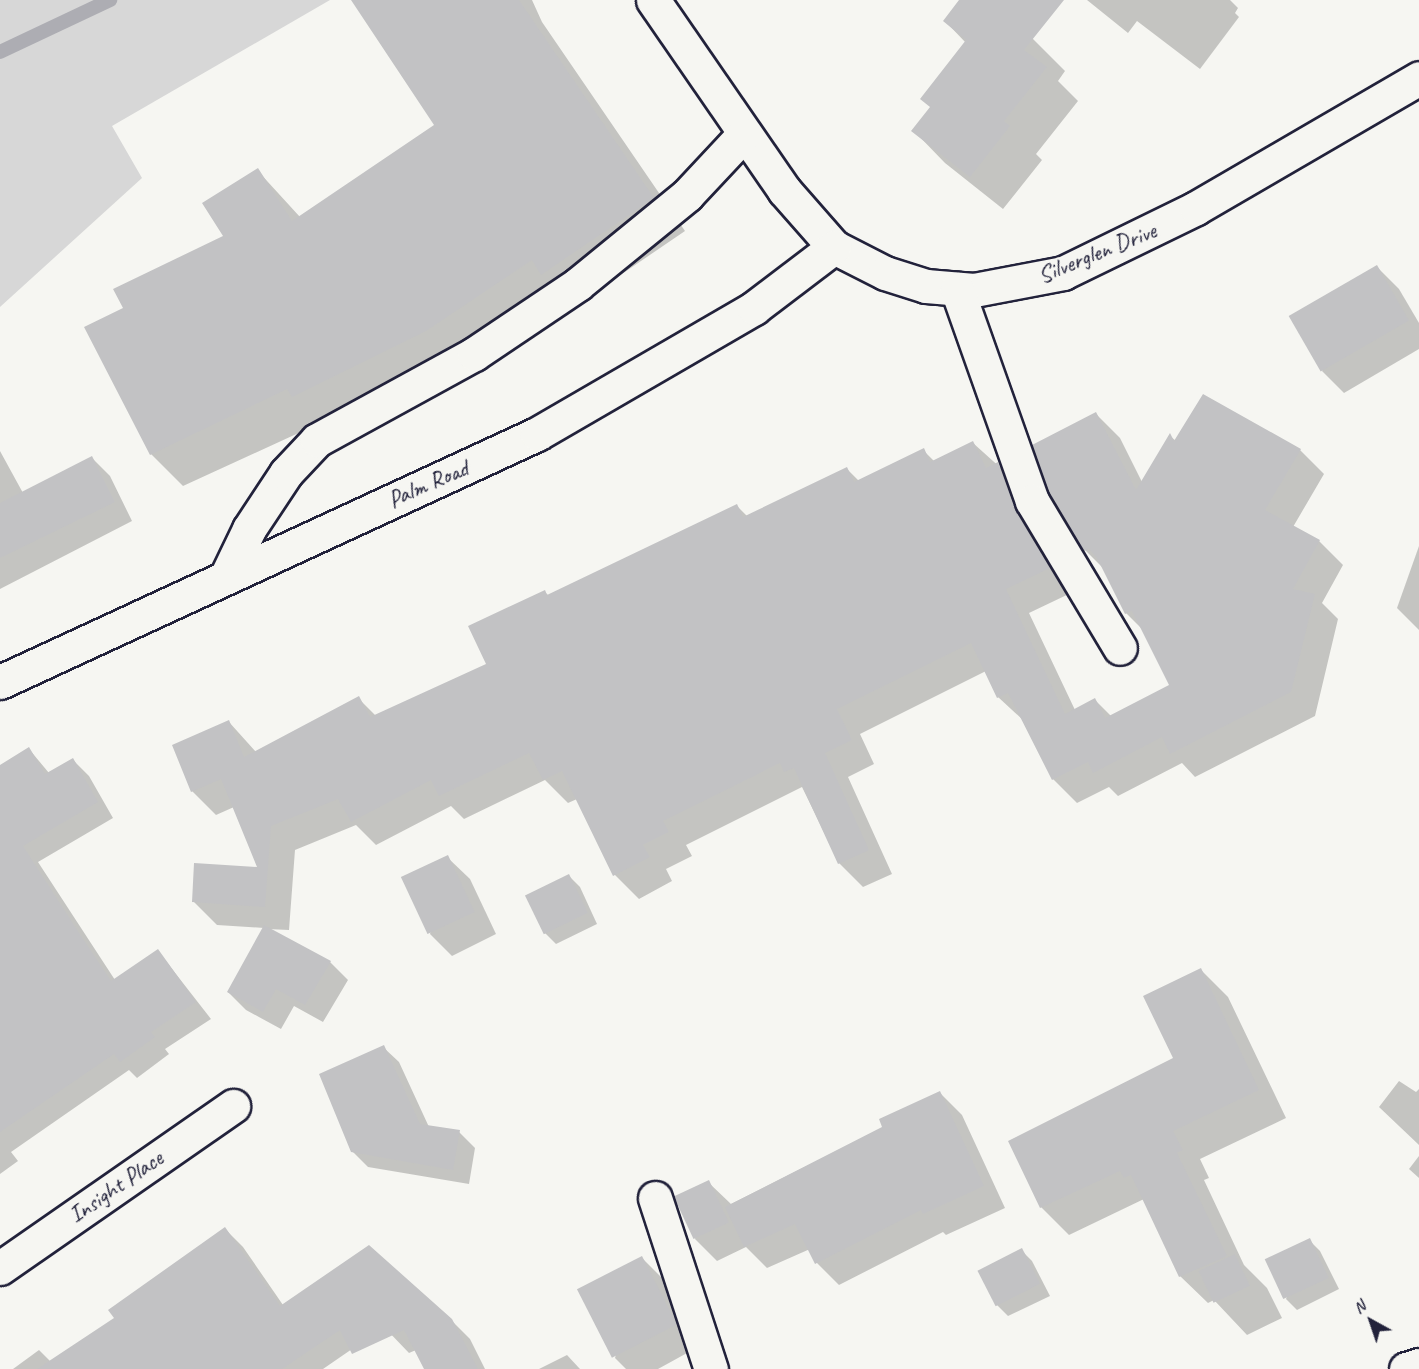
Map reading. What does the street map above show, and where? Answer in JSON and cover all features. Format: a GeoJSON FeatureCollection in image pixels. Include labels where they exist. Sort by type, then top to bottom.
{"type":"FeatureCollection","features":[{"type":"Feature","properties":{"kind":"street","name":"Silverglen Drive"},"geometry":{"type":"LineString","coordinates":[[653,0],[784,190],[834,247],[885,273],[926,286],[957,289],[1018,284],[1063,273],[1146,236],[1419,78]]}},
{"type":"Feature","properties":{"kind":"street"},"geometry":{"type":"LineString","coordinates":[[227,574],[249,529],[286,473],[317,440],[360,413],[474,354],[578,284],[687,195],[744,134]]}},
{"type":"Feature","properties":{"kind":"street","name":"Palm Road"},"geometry":{"type":"LineString","coordinates":[[0,682],[227,574],[537,434],[754,308],[834,247]]}},
{"type":"Feature","properties":{"kind":"street"},"geometry":{"type":"LineString","coordinates":[[957,289],[1032,501],[1120,648]]}},
{"type":"Feature","properties":{"kind":"street","name":"Insight Place"},"geometry":{"type":"LineString","coordinates":[[0,1268],[233,1106]]}},
{"type":"Feature","properties":{"kind":"street"},"geometry":{"type":"LineString","coordinates":[[656,1198],[711,1369]]}},
{"type":"Feature","properties":{"kind":"street"},"geometry":{"type":"LineString","coordinates":[[1406,1369],[1419,1365]]}},
{"type":"Feature","properties":{"kind":"shaded area"},"geometry":{"type":"Polygon","coordinates":[[[0,0],[330,0],[112,126],[142,178],[0,307],[0,0]]]}},
{"type":"Feature","properties":{"kind":"building"},"geometry":{"type":"Polygon","coordinates":[[[351,0],[519,0],[654,198],[541,275],[532,260],[426,331],[292,397],[287,389],[150,455],[84,327],[123,308],[113,289],[223,236],[202,203],[258,168],[292,221],[434,125],[351,0]]]}},
{"type":"Feature","properties":{"kind":"building"},"geometry":{"type":"Polygon","coordinates":[[[959,0],[1064,0],[1024,50],[1047,67],[1004,121],[1010,126],[970,177],[911,131],[930,107],[920,99],[966,40],[943,21],[959,0]]]}},
{"type":"Feature","properties":{"kind":"building"},"geometry":{"type":"Polygon","coordinates":[[[1377,265],[1409,320],[1321,371],[1289,316],[1377,265]]]}},
{"type":"Feature","properties":{"kind":"building"},"geometry":{"type":"Polygon","coordinates":[[[1203,394],[1301,449],[1265,510],[1320,540],[1293,589],[1315,594],[1291,692],[1170,754],[1162,737],[1093,773],[1088,762],[1052,780],[1008,693],[997,698],[971,643],[837,709],[852,740],[825,753],[869,850],[838,864],[794,768],[784,772],[780,763],[663,821],[669,832],[643,845],[650,857],[613,876],[562,771],[543,780],[529,753],[439,796],[431,780],[351,822],[338,799],[271,826],[265,907],[192,902],[194,863],[257,867],[221,779],[191,792],[172,745],[229,720],[244,757],[359,696],[370,717],[486,664],[468,626],[545,590],[547,595],[737,504],[743,517],[847,467],[854,482],[924,448],[930,462],[973,441],[986,468],[998,462],[1016,510],[1050,568],[1006,589],[1065,714],[1095,698],[1105,718],[1169,685],[1132,611],[1125,614],[1097,558],[1089,549],[1084,551],[1049,493],[1032,445],[1096,412],[1136,490],[1170,433],[1174,441],[1203,394]]]}},
{"type":"Feature","properties":{"kind":"building"},"geometry":{"type":"Polygon","coordinates":[[[92,456],[115,502],[0,558],[0,503],[92,456]]]}},
{"type":"Feature","properties":{"kind":"building"},"geometry":{"type":"Polygon","coordinates":[[[29,747],[45,774],[73,758],[98,802],[23,846],[83,939],[111,981],[158,949],[196,1002],[151,1032],[155,1037],[120,1062],[114,1054],[0,1132],[0,765],[29,747]]]}},
{"type":"Feature","properties":{"kind":"building"},"geometry":{"type":"Polygon","coordinates":[[[448,855],[475,912],[427,934],[401,877],[448,855]]]}},
{"type":"Feature","properties":{"kind":"building"},"geometry":{"type":"Polygon","coordinates":[[[569,874],[588,913],[544,934],[525,895],[569,874]]]}},
{"type":"Feature","properties":{"kind":"building"},"geometry":{"type":"Polygon","coordinates":[[[264,925],[331,961],[305,1005],[276,989],[263,1012],[227,992],[264,925]]]}},
{"type":"Feature","properties":{"kind":"building"},"geometry":{"type":"Polygon","coordinates":[[[1201,968],[1259,1090],[1173,1131],[1183,1150],[1177,1153],[1227,1256],[1179,1277],[1131,1175],[1124,1178],[1120,1171],[1040,1208],[1008,1141],[1173,1058],[1143,996],[1201,968]]]}},
{"type":"Feature","properties":{"kind":"building"},"geometry":{"type":"Polygon","coordinates":[[[384,1045],[420,1124],[460,1130],[453,1170],[351,1152],[319,1074],[384,1045]]]}},
{"type":"Feature","properties":{"kind":"building"},"geometry":{"type":"Polygon","coordinates":[[[940,1091],[984,1186],[923,1214],[921,1210],[815,1264],[795,1224],[744,1247],[725,1207],[882,1127],[879,1119],[940,1091]]]}},
{"type":"Feature","properties":{"kind":"building"},"geometry":{"type":"Polygon","coordinates":[[[709,1180],[729,1223],[694,1239],[674,1196],[709,1180]]]}},
{"type":"Feature","properties":{"kind":"building"},"geometry":{"type":"Polygon","coordinates":[[[225,1227],[280,1306],[369,1245],[452,1319],[478,1369],[424,1369],[404,1330],[352,1354],[340,1330],[282,1369],[37,1369],[114,1318],[108,1310],[225,1227]]]}},
{"type":"Feature","properties":{"kind":"building"},"geometry":{"type":"Polygon","coordinates":[[[1310,1238],[1329,1278],[1283,1299],[1265,1259],[1310,1238]]]}},
{"type":"Feature","properties":{"kind":"building"},"geometry":{"type":"Polygon","coordinates":[[[1022,1248],[1040,1284],[996,1306],[977,1271],[1022,1248]]]}},
{"type":"Feature","properties":{"kind":"building"},"geometry":{"type":"Polygon","coordinates":[[[1235,1254],[1250,1286],[1214,1303],[1199,1271],[1235,1254]]]}},
{"type":"Feature","properties":{"kind":"building"},"geometry":{"type":"Polygon","coordinates":[[[642,1256],[677,1325],[612,1358],[577,1289],[642,1256]]]}},
{"type":"Feature","properties":{"kind":"waterway"},"geometry":{"type":"LineString","coordinates":[[0,52],[110,0]]}}]}
